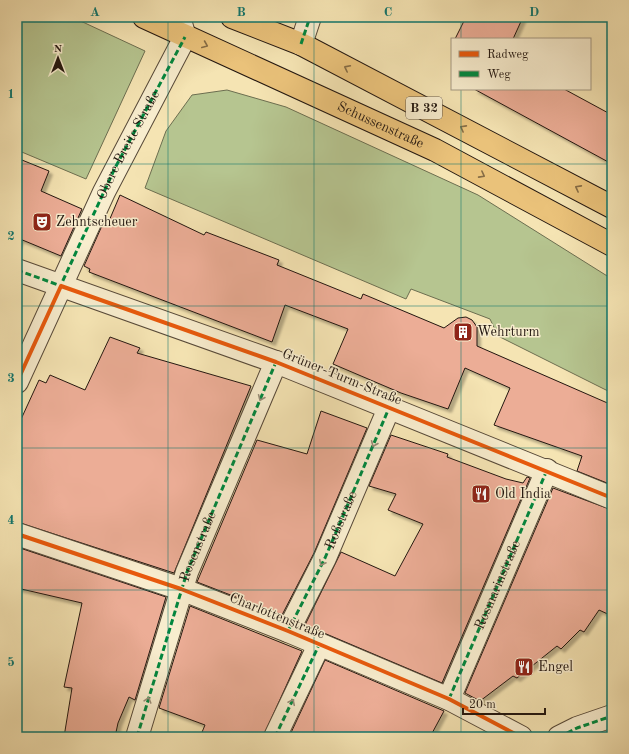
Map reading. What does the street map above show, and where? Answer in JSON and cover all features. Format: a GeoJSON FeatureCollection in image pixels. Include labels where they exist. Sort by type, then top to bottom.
{"type":"FeatureCollection","features":[{"type":"Feature","properties":{"kind":"main road","name":"Schussenstraße"},"geometry":{"type":"LineString","coordinates":[[144,17],[182,27],[435,150],[612,245]]}},
{"type":"Feature","properties":{"kind":"main road","name":"B 32"},"geometry":{"type":"LineString","coordinates":[[232,17],[301,44],[612,207]]}},
{"type":"Feature","properties":{"kind":"street"},"geometry":{"type":"LineString","coordinates":[[301,44],[309,20]]}},
{"type":"Feature","properties":{"kind":"street","name":"Obere Breite Straße"},"geometry":{"type":"LineString","coordinates":[[17,382],[112,174],[182,27]]}},
{"type":"Feature","properties":{"kind":"street","name":"Grüner-Turm-Straße"},"geometry":{"type":"LineString","coordinates":[[17,270],[276,362],[547,470],[612,498]]}},
{"type":"Feature","properties":{"kind":"street","name":"Rosenstraße"},"geometry":{"type":"LineString","coordinates":[[137,737],[181,589],[276,362]]}},
{"type":"Feature","properties":{"kind":"street","name":"Roßstraße"},"geometry":{"type":"LineString","coordinates":[[288,631],[324,558],[389,408]]}},
{"type":"Feature","properties":{"kind":"street","name":"Rosmarinstraße"},"geometry":{"type":"LineString","coordinates":[[449,699],[547,470]]}},
{"type":"Feature","properties":{"kind":"street","name":"Charlottenstraße"},"geometry":{"type":"LineString","coordinates":[[17,534],[181,589],[288,631],[449,699],[521,737]]}},
{"type":"Feature","properties":{"kind":"street"},"geometry":{"type":"LineString","coordinates":[[275,737],[319,645]]}},
{"type":"Feature","properties":{"kind":"street"},"geometry":{"type":"LineString","coordinates":[[559,737],[577,728],[612,716]]}},
{"type":"Feature","properties":{"kind":"green space"},"geometry":{"type":"Polygon","coordinates":[[[17,17],[72,17],[145,51],[86,179],[17,150],[17,17]]]}},
{"type":"Feature","properties":{"kind":"green space"},"geometry":{"type":"Polygon","coordinates":[[[227,90],[286,107],[478,195],[612,279],[612,393],[498,336],[490,319],[411,289],[406,299],[145,188],[166,131],[192,95],[227,90]]]}},
{"type":"Feature","properties":{"kind":"building"},"geometry":{"type":"Polygon","coordinates":[[[466,17],[523,17],[513,38],[456,38],[466,17]]]}},
{"type":"Feature","properties":{"kind":"building"},"geometry":{"type":"Polygon","coordinates":[[[476,90],[566,90],[612,115],[612,164],[476,90]]]}},
{"type":"Feature","properties":{"kind":"building","name":"Zehntscheuer"},"geometry":{"type":"Polygon","coordinates":[[[17,158],[49,171],[41,191],[82,209],[61,256],[20,239],[17,247],[17,158]]]}},
{"type":"Feature","properties":{"kind":"building"},"geometry":{"type":"Polygon","coordinates":[[[120,195],[204,235],[206,232],[279,260],[277,265],[361,299],[363,294],[444,328],[458,318],[466,317],[472,320],[477,327],[477,346],[612,405],[612,485],[577,471],[582,456],[494,425],[510,388],[465,368],[448,409],[401,393],[333,364],[348,329],[285,305],[272,342],[89,272],[90,269],[84,266],[105,219],[109,221],[120,195]]]}},
{"type":"Feature","properties":{"kind":"building"},"geometry":{"type":"Polygon","coordinates":[[[110,337],[140,348],[137,353],[251,386],[174,573],[17,522],[17,428],[39,380],[46,383],[50,375],[85,390],[110,337]]]}},
{"type":"Feature","properties":{"kind":"building"},"geometry":{"type":"Polygon","coordinates":[[[321,411],[367,428],[314,553],[282,615],[197,582],[257,440],[307,454],[321,411]]]}},
{"type":"Feature","properties":{"kind":"building"},"geometry":{"type":"Polygon","coordinates":[[[391,435],[448,454],[447,457],[506,479],[523,483],[527,477],[530,478],[442,683],[305,625],[341,552],[395,576],[423,524],[388,510],[396,494],[369,486],[391,435]]]}},
{"type":"Feature","properties":{"kind":"building"},"geometry":{"type":"Polygon","coordinates":[[[553,488],[612,510],[612,616],[599,610],[584,632],[580,630],[561,649],[557,646],[517,678],[513,676],[480,701],[465,693],[553,488]]]}},
{"type":"Feature","properties":{"kind":"building"},"geometry":{"type":"Polygon","coordinates":[[[17,547],[166,597],[135,700],[129,697],[118,723],[115,737],[64,737],[72,688],[64,687],[82,603],[17,588],[17,547]]]}},
{"type":"Feature","properties":{"kind":"building"},"geometry":{"type":"Polygon","coordinates":[[[190,606],[302,651],[263,737],[200,737],[205,725],[159,708],[190,606]]]}},
{"type":"Feature","properties":{"kind":"building"},"geometry":{"type":"Polygon","coordinates":[[[325,660],[444,711],[430,737],[353,737],[346,734],[344,737],[289,737],[325,660]]]}},
{"type":"Feature","properties":{"kind":"marked path"},"geometry":{"type":"LineString","coordinates":[[301,44],[310,17]]}},
{"type":"Feature","properties":{"kind":"marked path"},"geometry":{"type":"LineString","coordinates":[[59,289],[115,168],[185,37]]}},
{"type":"Feature","properties":{"kind":"marked path"},"geometry":{"type":"LineString","coordinates":[[17,270],[64,287]]}},
{"type":"Feature","properties":{"kind":"marked path"},"geometry":{"type":"LineString","coordinates":[[137,737],[187,572],[276,362]]}},
{"type":"Feature","properties":{"kind":"marked path"},"geometry":{"type":"LineString","coordinates":[[288,631],[325,558],[389,408]]}},
{"type":"Feature","properties":{"kind":"marked path"},"geometry":{"type":"LineString","coordinates":[[449,699],[547,470]]}},
{"type":"Feature","properties":{"kind":"marked path"},"geometry":{"type":"LineString","coordinates":[[275,737],[319,645]]}},
{"type":"Feature","properties":{"kind":"marked path"},"geometry":{"type":"LineString","coordinates":[[559,737],[577,728],[612,716]]}},
{"type":"Feature","properties":{"kind":"cycle path"},"geometry":{"type":"LineString","coordinates":[[17,382],[61,286],[276,362],[612,498]]}},
{"type":"Feature","properties":{"kind":"cycle path"},"geometry":{"type":"LineString","coordinates":[[17,534],[181,589],[288,631],[449,699],[521,737]]}},
{"type":"Feature","properties":{"kind":"place","name":"Zehntscheuer"},"geometry":{"type":"Point","coordinates":[42,222]}},
{"type":"Feature","properties":{"kind":"place","name":"Wehrturm"},"geometry":{"type":"Point","coordinates":[463,332]}},
{"type":"Feature","properties":{"kind":"place","name":"Old India"},"geometry":{"type":"Point","coordinates":[481,494]}},
{"type":"Feature","properties":{"kind":"place","name":"Engel"},"geometry":{"type":"Point","coordinates":[524,667]}}]}
